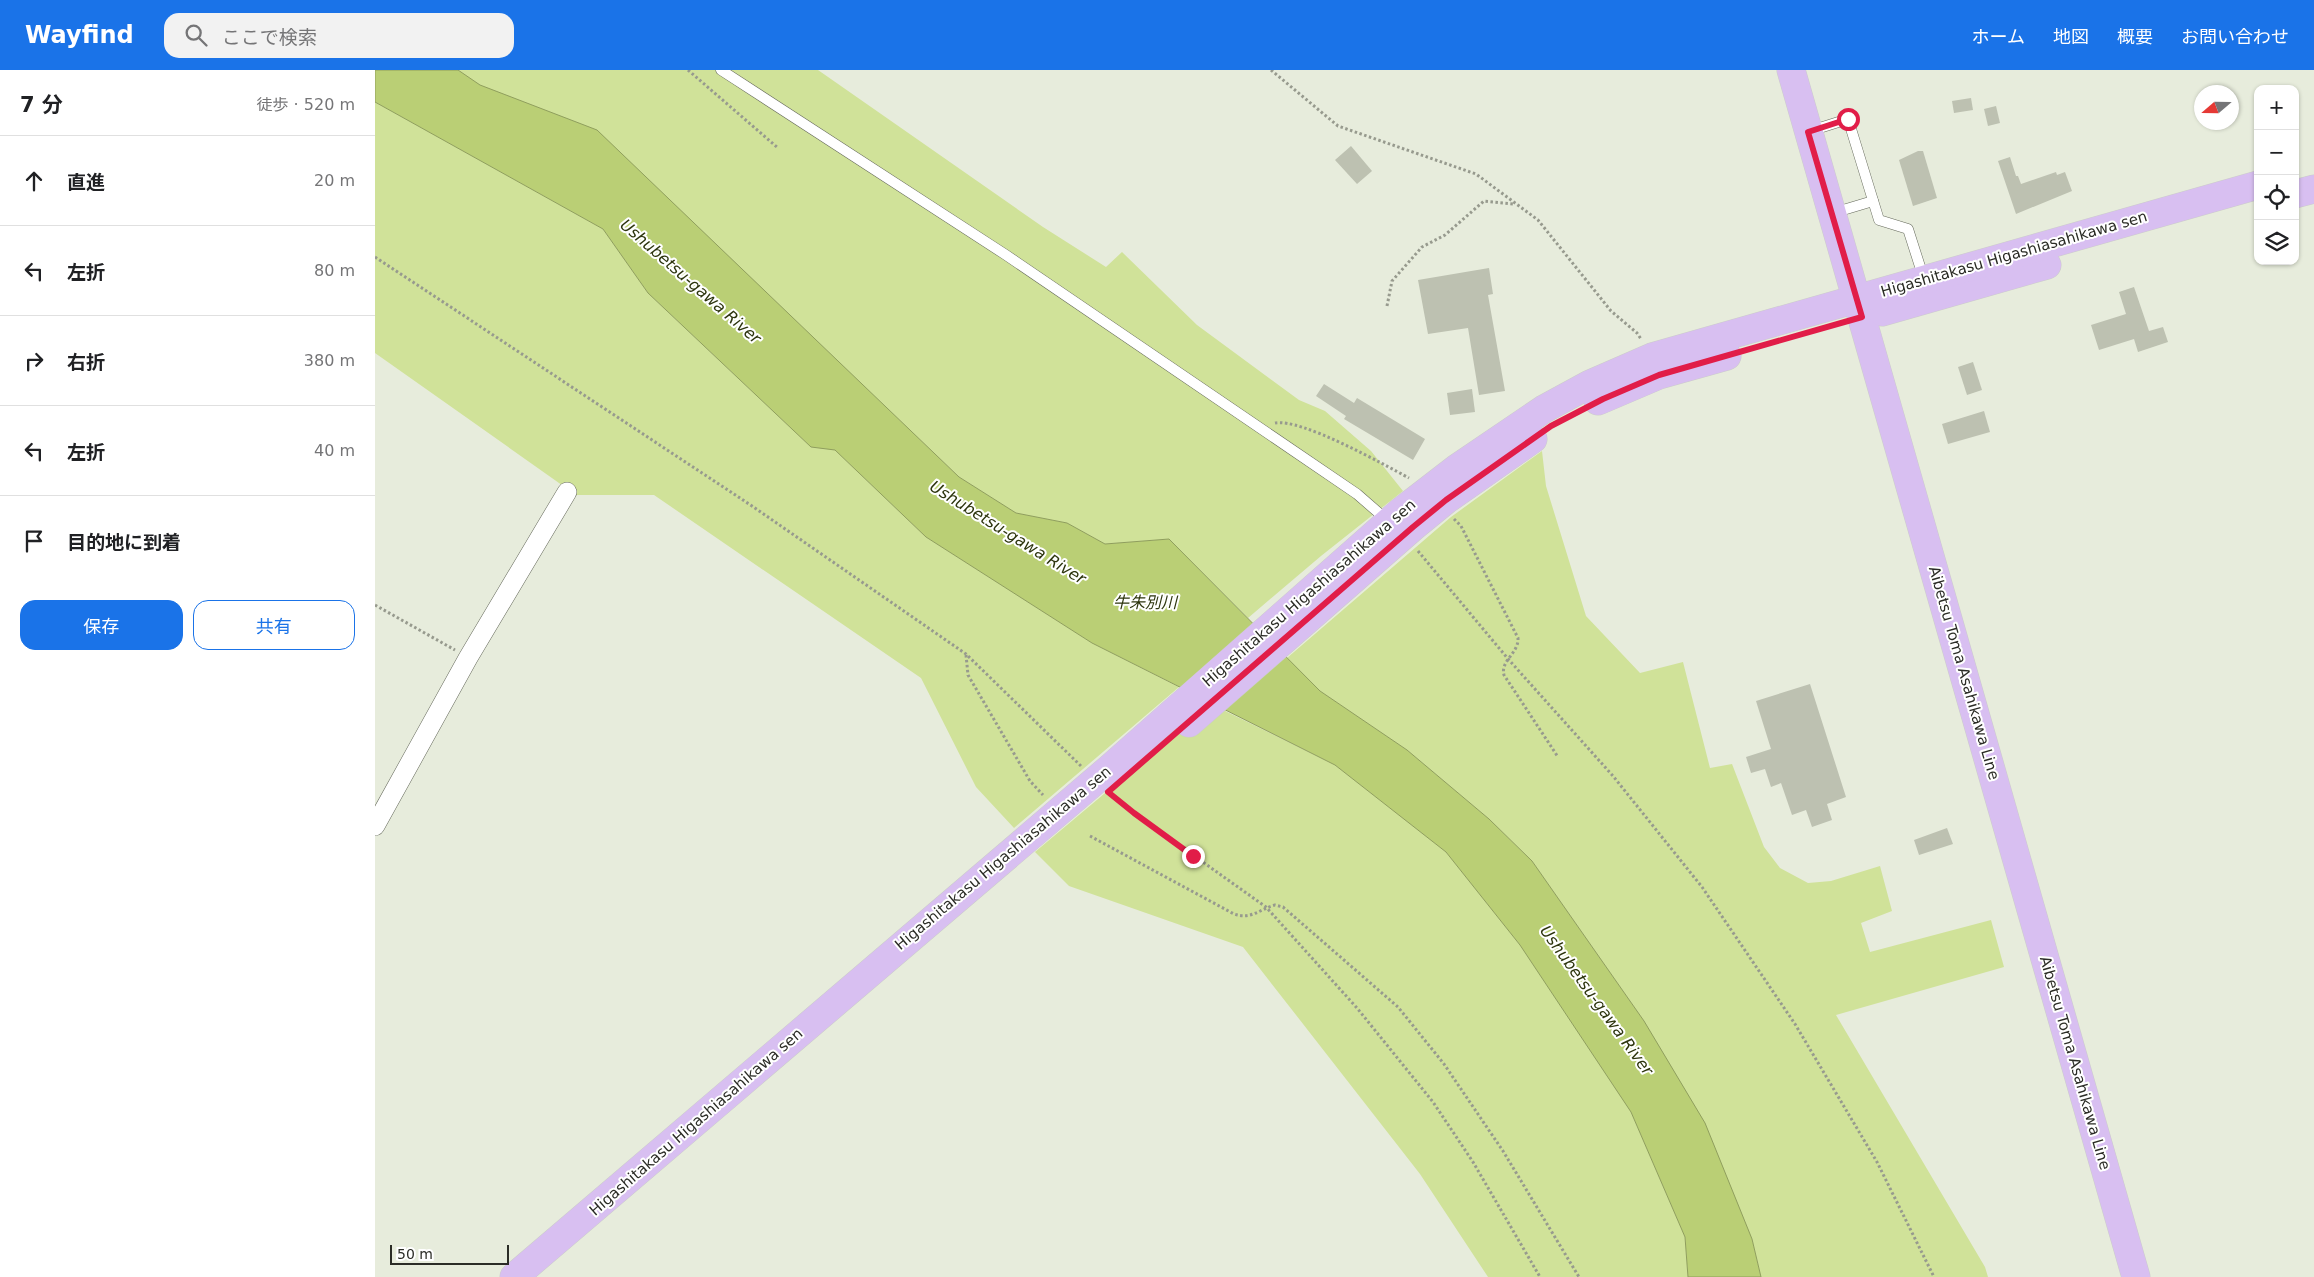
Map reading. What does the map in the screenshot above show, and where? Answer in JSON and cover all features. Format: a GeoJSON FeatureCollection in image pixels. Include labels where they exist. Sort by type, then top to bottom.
{"type":"FeatureCollection","features":[{"type":"Feature","properties":{"kind":"main road","name":"Aibetsu Toma Asahikawa Line"},"geometry":{"type":"LineString","coordinates":[[1791,70],[2135,1277]]}},
{"type":"Feature","properties":{"kind":"main road"},"geometry":{"type":"LineString","coordinates":[[2299,173],[2314,169]]}},
{"type":"Feature","properties":{"kind":"main road","name":"Higashitakasu Higashiasahikawa sen"},"geometry":{"type":"LineString","coordinates":[[1397,528],[1446,500],[1551,426],[1603,399],[1659,375],[1859,308],[1924,280],[2254,186]]}},
{"type":"Feature","properties":{"kind":"main road"},"geometry":{"type":"LineString","coordinates":[[2299,193],[2314,189]]}},
{"type":"Feature","properties":{"kind":"main road","name":"Higashitakasu Higashiasahikawa sen"},"geometry":{"type":"LineString","coordinates":[[515,1277],[1109,780],[1397,528],[1457,468],[1544,409],[1591,384],[1652,357],[1859,308],[2254,206]]}},
{"type":"Feature","properties":{"kind":"main road","name":"Higashitakasu Higashiasahikawa sen"},"geometry":{"type":"LineString","coordinates":[[540,1277],[1028,858],[1109,780]]}},
{"type":"Feature","properties":{"kind":"street"},"geometry":{"type":"LineString","coordinates":[[375,826],[468,658],[567,492]]}},
{"type":"Feature","properties":{"kind":"lane"},"geometry":{"type":"LineString","coordinates":[[721,70],[1006,255],[1357,494],[1397,528]]}},
{"type":"Feature","properties":{"kind":"lane"},"geometry":{"type":"LineString","coordinates":[[1808,132],[1848,119],[1879,220],[1908,229],[1924,280]]}},
{"type":"Feature","properties":{"kind":"lane"},"geometry":{"type":"LineString","coordinates":[[1833,214],[1873,201]]}},
{"type":"Feature","properties":{"kind":"path"},"geometry":{"type":"LineString","coordinates":[[688,70],[778,148]]}},
{"type":"Feature","properties":{"kind":"path"},"geometry":{"type":"LineString","coordinates":[[1271,70],[1338,126],[1476,174],[1538,220],[1611,312],[1637,334],[1652,357]]}},
{"type":"Feature","properties":{"kind":"path"},"geometry":{"type":"LineString","coordinates":[[1387,306],[1392,281],[1423,247],[1445,235],[1484,201],[1515,204]]}},
{"type":"Feature","properties":{"kind":"path"},"geometry":{"type":"LineString","coordinates":[[375,257],[753,506],[966,654],[1109,780],[1134,813],[1266,907],[1357,1008],[1433,1102],[1473,1162],[1540,1277]]}},
{"type":"Feature","properties":{"kind":"path"},"geometry":{"type":"LineString","coordinates":[[1264,431],[1273,423],[1288,423],[1328,437],[1409,478]]}},
{"type":"Feature","properties":{"kind":"path"},"geometry":{"type":"LineString","coordinates":[[1453,519],[1461,526],[1518,638],[1516,650],[1503,670],[1504,675],[1558,757]]}},
{"type":"Feature","properties":{"kind":"path"},"geometry":{"type":"LineString","coordinates":[[1397,528],[1509,660],[1613,776],[1702,887],[1795,1024],[1877,1162],[1934,1277]]}},
{"type":"Feature","properties":{"kind":"path"},"geometry":{"type":"LineString","coordinates":[[375,605],[468,658]]}},
{"type":"Feature","properties":{"kind":"path"},"geometry":{"type":"LineString","coordinates":[[966,654],[968,675],[1030,782],[1043,795]]}},
{"type":"Feature","properties":{"kind":"path"},"geometry":{"type":"LineString","coordinates":[[1090,836],[1242,917],[1252,916],[1266,907],[1275,904],[1283,907],[1398,1007],[1444,1064],[1503,1151],[1579,1277]]}},
{"type":"Feature","properties":{"kind":"shaded area"},"geometry":{"type":"Polygon","coordinates":[[[458,70],[818,70],[1043,227],[1106,267],[1122,252],[1197,325],[1299,400],[1325,411],[1371,451],[1403,491],[1321,556],[1248,618],[1169,539],[1105,544],[1067,523],[1016,513],[959,477],[791,317],[458,70]]]}},
{"type":"Feature","properties":{"kind":"shaded area"},"geometry":{"type":"Polygon","coordinates":[[[375,102],[603,229],[648,293],[811,447],[834,449],[926,537],[1092,643],[1179,687],[1014,828],[976,787],[921,678],[654,495],[576,495],[375,353],[375,102]]]}},
{"type":"Feature","properties":{"kind":"shaded area"},"geometry":{"type":"Polygon","coordinates":[[[1542,451],[1546,486],[1586,616],[1640,673],[1683,662],[1710,768],[1732,764],[1764,847],[1780,868],[1808,883],[1831,881],[1880,866],[1892,911],[1861,923],[1870,952],[1991,920],[2004,967],[1836,1015],[1985,1267],[1988,1277],[1761,1277],[1752,1239],[1644,1021],[1532,861],[1489,819],[1407,750],[1320,691],[1287,658],[1451,517],[1542,451]]]}},
{"type":"Feature","properties":{"kind":"shaded area"},"geometry":{"type":"Polygon","coordinates":[[[1211,704],[1335,765],[1446,852],[1520,945],[1631,1112],[1685,1237],[1688,1277],[1488,1277],[1420,1174],[1243,947],[1069,886],[1035,852],[1211,704]]]}},
{"type":"Feature","properties":{"kind":"water","name":"牛朱別川"},"geometry":{"type":"Polygon","coordinates":[[[375,70],[458,70],[480,85],[597,130],[959,477],[1016,513],[1067,523],[1105,544],[1169,539],[1320,691],[1407,750],[1489,819],[1532,861],[1644,1021],[1705,1123],[1752,1239],[1761,1277],[1688,1277],[1685,1237],[1631,1112],[1520,945],[1446,852],[1335,765],[1092,643],[926,537],[835,450],[811,447],[648,293],[603,229],[375,102],[375,70]]]}},
{"type":"Feature","properties":{"kind":"building"},"geometry":{"type":"Polygon","coordinates":[[[1971,98],[1973,110],[1954,113],[1952,101],[1971,98]]]}},
{"type":"Feature","properties":{"kind":"building"},"geometry":{"type":"Polygon","coordinates":[[[1996,106],[2000,123],[1988,126],[1984,109],[1996,106]]]}},
{"type":"Feature","properties":{"kind":"building"},"geometry":{"type":"Polygon","coordinates":[[[1351,146],[1372,171],[1357,184],[1335,160],[1351,146]]]}},
{"type":"Feature","properties":{"kind":"building"},"geometry":{"type":"Polygon","coordinates":[[[1918,151],[1923,151],[1937,198],[1913,206],[1899,160],[1918,151]]]}},
{"type":"Feature","properties":{"kind":"building"},"geometry":{"type":"Polygon","coordinates":[[[2010,157],[2016,176],[2018,176],[2021,184],[2056,172],[2057,175],[2065,172],[2072,191],[2016,214],[1998,161],[2010,157]]]}},
{"type":"Feature","properties":{"kind":"building"},"geometry":{"type":"Polygon","coordinates":[[[1489,268],[1493,294],[1488,295],[1505,391],[1479,395],[1468,328],[1428,334],[1418,280],[1489,268]]]}},
{"type":"Feature","properties":{"kind":"building"},"geometry":{"type":"Polygon","coordinates":[[[2134,287],[2149,331],[2163,327],[2168,342],[2138,352],[2134,339],[2099,350],[2091,325],[2126,314],[2119,292],[2134,287]]]}},
{"type":"Feature","properties":{"kind":"building"},"geometry":{"type":"Polygon","coordinates":[[[1973,362],[1982,390],[1967,395],[1958,367],[1973,362]]]}},
{"type":"Feature","properties":{"kind":"building"},"geometry":{"type":"Polygon","coordinates":[[[1324,384],[1354,403],[1357,398],[1425,439],[1413,460],[1344,419],[1346,416],[1316,396],[1324,384]]]}},
{"type":"Feature","properties":{"kind":"building"},"geometry":{"type":"Polygon","coordinates":[[[1472,389],[1475,412],[1450,415],[1447,393],[1472,389]]]}},
{"type":"Feature","properties":{"kind":"building"},"geometry":{"type":"Polygon","coordinates":[[[1984,411],[1990,432],[1948,444],[1942,424],[1984,411]]]}},
{"type":"Feature","properties":{"kind":"building"},"geometry":{"type":"Polygon","coordinates":[[[1810,684],[1846,797],[1827,804],[1832,820],[1812,827],[1806,810],[1792,815],[1781,783],[1771,787],[1765,769],[1751,773],[1746,757],[1771,749],[1756,701],[1810,684]]]}},
{"type":"Feature","properties":{"kind":"building"},"geometry":{"type":"Polygon","coordinates":[[[1947,828],[1953,844],[1919,855],[1914,840],[1947,828]]]}},
{"type":"Feature","properties":{"kind":"route"},"geometry":{"type":"LineString","coordinates":[[1193,856],[1108,792],[1446,500],[1551,426],[1603,399],[1659,375],[1862,317],[1808,132],[1848,119]]}},
{"type":"Feature","properties":{"kind":"water label","name":"Ushubetsu-gawa River"},"geometry":{"type":"Point","coordinates":[691,281]}},
{"type":"Feature","properties":{"kind":"water label","name":"Ushubetsu-gawa River"},"geometry":{"type":"Point","coordinates":[1008,532]}},
{"type":"Feature","properties":{"kind":"water label","name":"Ushubetsu-gawa River"},"geometry":{"type":"Point","coordinates":[1597,1000]}}]}
